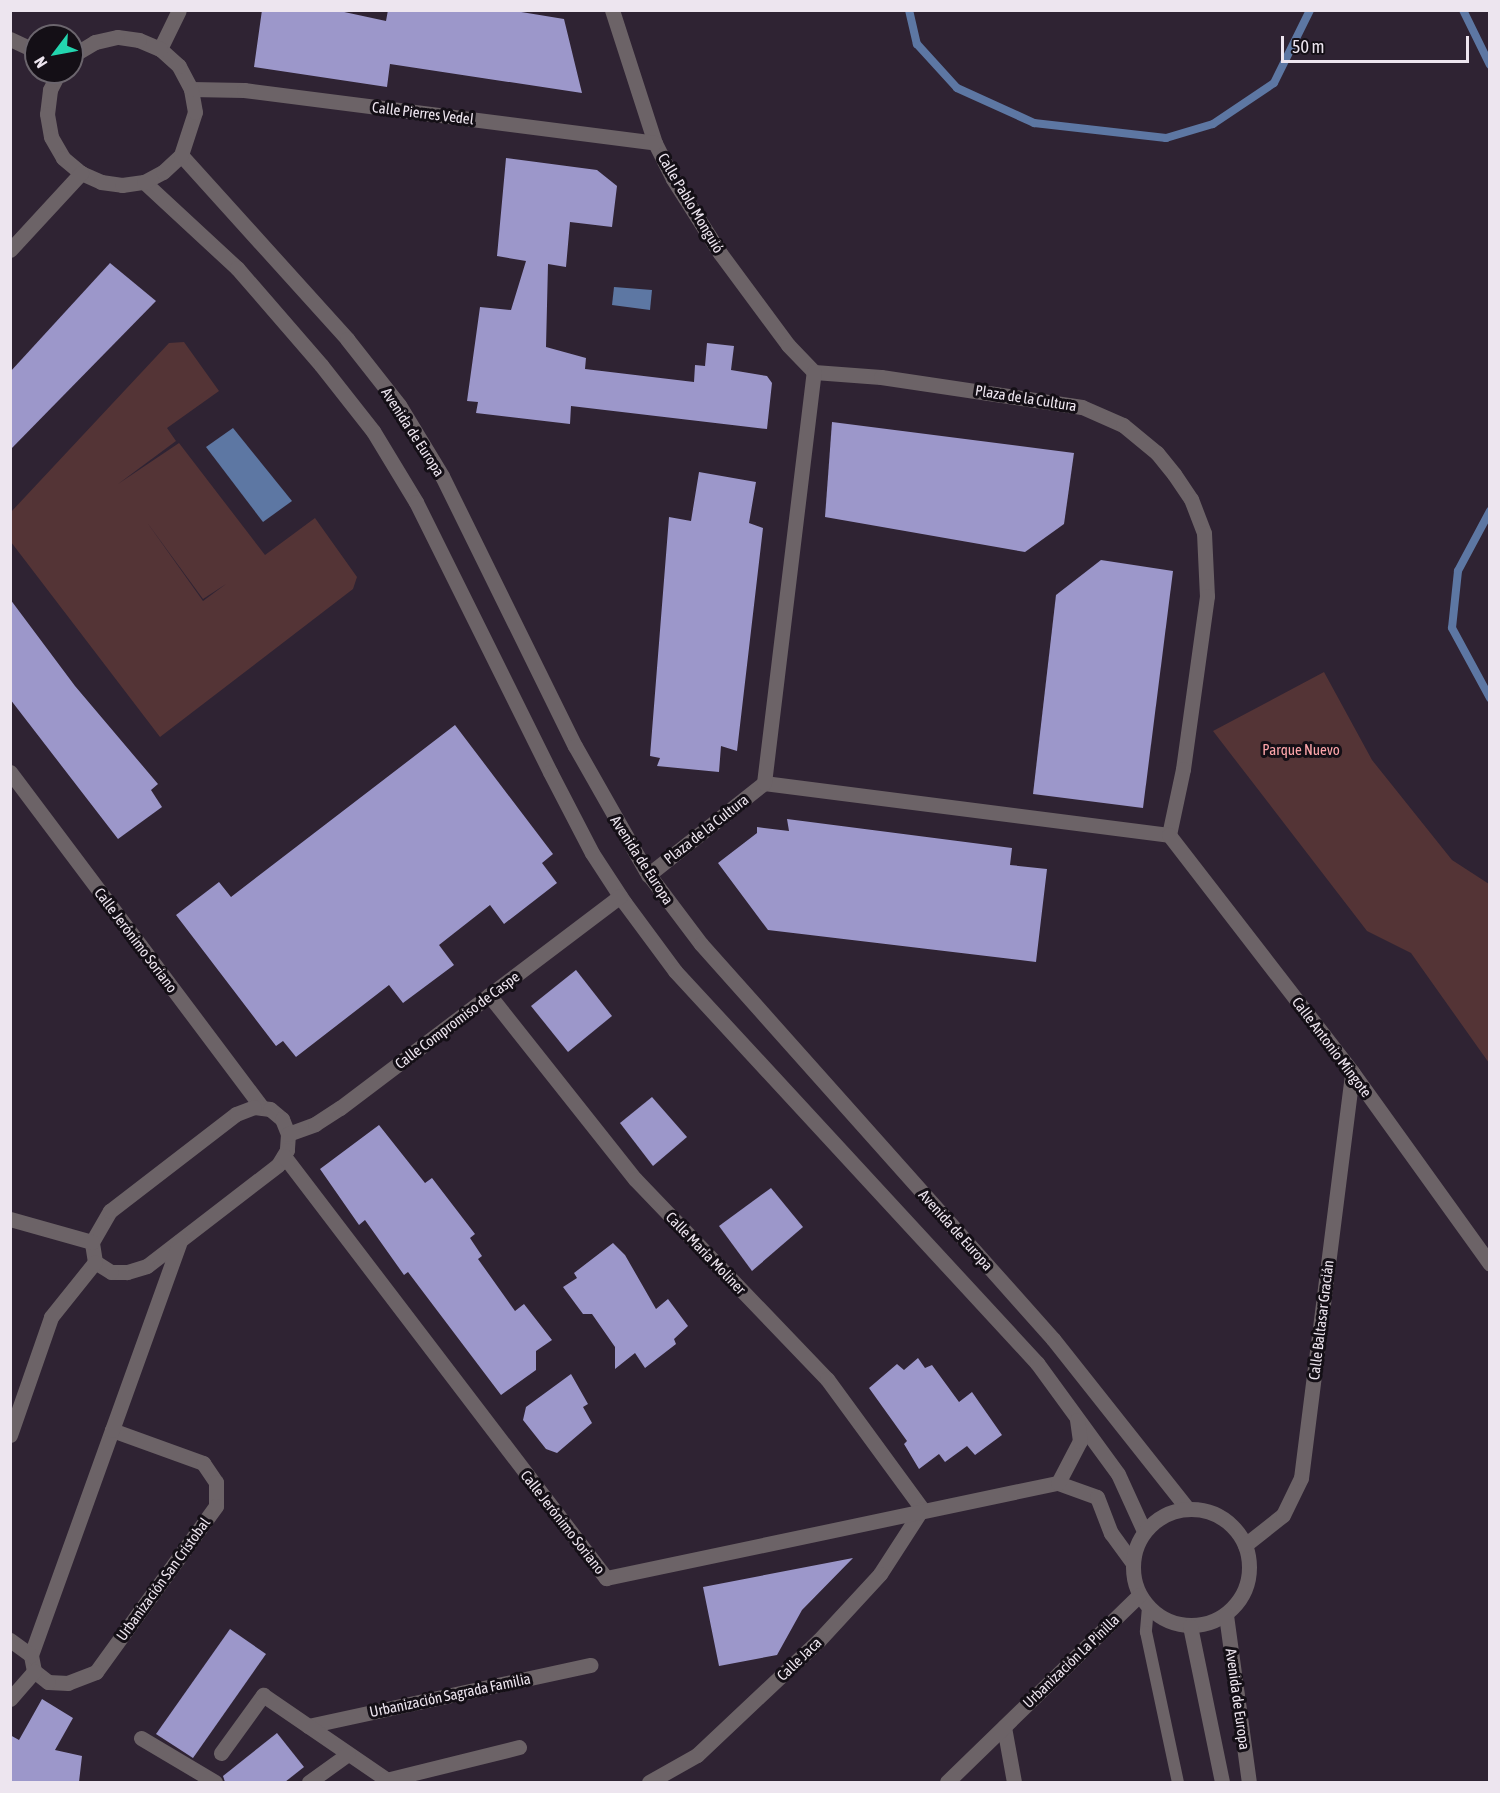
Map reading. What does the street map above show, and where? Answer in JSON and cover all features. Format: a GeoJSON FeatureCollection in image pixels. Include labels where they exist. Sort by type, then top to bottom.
{"type":"FeatureCollection","features":[{"type":"Feature","properties":{"kind":"street"},"geometry":{"type":"LineString","coordinates":[[160,49],[179,10]]}},
{"type":"Feature","properties":{"kind":"street","name":"Calle Pablo Monguió"},"geometry":{"type":"LineString","coordinates":[[612,10],[655,143],[720,253],[788,345],[814,372]]}},
{"type":"Feature","properties":{"kind":"street"},"geometry":{"type":"LineString","coordinates":[[53,84],[47,114],[51,137],[63,158],[81,173],[112,184],[144,182],[163,172],[182,155],[195,112],[191,89],[179,66],[160,49],[139,40],[117,37],[95,42],[84,49]]}},
{"type":"Feature","properties":{"kind":"street"},"geometry":{"type":"LineString","coordinates":[[10,39],[24,45]]}},
{"type":"Feature","properties":{"kind":"street","name":"Calle Pierres Vedel"},"geometry":{"type":"LineString","coordinates":[[191,89],[244,90],[655,143]]}},
{"type":"Feature","properties":{"kind":"street","name":"Avenida de Europa"},"geometry":{"type":"LineString","coordinates":[[182,155],[347,339],[399,405],[442,476],[580,756],[648,874],[701,944],[1053,1339],[1187,1508]]}},
{"type":"Feature","properties":{"kind":"street"},"geometry":{"type":"LineString","coordinates":[[10,250],[81,173]]}},
{"type":"Feature","properties":{"kind":"street","name":"Avenida de Europa"},"geometry":{"type":"LineString","coordinates":[[144,182],[237,268],[321,365],[373,432],[416,502],[555,783],[620,897],[675,971],[1037,1363],[1118,1474],[1144,1531]]}},
{"type":"Feature","properties":{"kind":"street"},"geometry":{"type":"LineString","coordinates":[[814,372],[764,783],[1169,835]]}},
{"type":"Feature","properties":{"kind":"street","name":"Plaza de la Cultura"},"geometry":{"type":"LineString","coordinates":[[814,372],[881,377],[1082,406],[1123,425],[1157,453],[1174,474],[1191,499],[1204,533],[1207,596],[1183,769],[1169,835]]}},
{"type":"Feature","properties":{"kind":"street","name":"Calle Jerónimo Soriano"},"geometry":{"type":"LineString","coordinates":[[10,772],[262,1108],[282,1119],[288,1134]]}},
{"type":"Feature","properties":{"kind":"street","name":"Plaza de la Cultura"},"geometry":{"type":"LineString","coordinates":[[648,874],[764,783]]}},
{"type":"Feature","properties":{"kind":"street","name":"Calle Antonio Mingote"},"geometry":{"type":"LineString","coordinates":[[1169,835],[1352,1072],[1490,1264]]}},
{"type":"Feature","properties":{"kind":"street","name":"Calle Compromiso de Caspe"},"geometry":{"type":"LineString","coordinates":[[288,1134],[315,1124],[340,1108],[620,897]]}},
{"type":"Feature","properties":{"kind":"street","name":"Calle María Moliner"},"geometry":{"type":"LineString","coordinates":[[489,995],[635,1179],[827,1379],[922,1509]]}},
{"type":"Feature","properties":{"kind":"street","name":"Calle Baltasar Gracián"},"geometry":{"type":"LineString","coordinates":[[1245,1545],[1283,1515],[1301,1478],[1352,1072]]}},
{"type":"Feature","properties":{"kind":"street"},"geometry":{"type":"LineString","coordinates":[[262,1108],[236,1114],[110,1211],[92,1242],[96,1262],[111,1272],[127,1272],[147,1266],[267,1176],[284,1156],[288,1134]]}},
{"type":"Feature","properties":{"kind":"street","name":"Calle Jerónimo Soriano"},"geometry":{"type":"LineString","coordinates":[[284,1156],[606,1578],[922,1509],[1058,1483]]}},
{"type":"Feature","properties":{"kind":"street"},"geometry":{"type":"LineString","coordinates":[[10,1219],[92,1242]]}},
{"type":"Feature","properties":{"kind":"street"},"geometry":{"type":"LineString","coordinates":[[10,1699],[34,1671],[31,1655],[180,1241]]}},
{"type":"Feature","properties":{"kind":"street"},"geometry":{"type":"LineString","coordinates":[[10,1435],[51,1317],[96,1262]]}},
{"type":"Feature","properties":{"kind":"street"},"geometry":{"type":"LineString","coordinates":[[1077,1418],[1080,1441],[1058,1483],[1097,1497],[1111,1533],[1132,1562],[1143,1601],[1174,1624],[1190,1626],[1209,1623],[1226,1614],[1240,1599],[1248,1580],[1245,1545],[1232,1525],[1219,1515],[1187,1508],[1171,1512],[1144,1531],[1132,1562]]}},
{"type":"Feature","properties":{"kind":"street","name":"Urbanización San Cristobal"},"geometry":{"type":"LineString","coordinates":[[34,1671],[48,1682],[68,1683],[96,1672],[216,1506],[216,1482],[203,1463],[112,1430]]}},
{"type":"Feature","properties":{"kind":"street","name":"Calle Jaca"},"geometry":{"type":"LineString","coordinates":[[649,1782],[697,1755],[819,1640],[880,1574],[922,1509]]}},
{"type":"Feature","properties":{"kind":"street","name":"Urbanización La Pinilla"},"geometry":{"type":"LineString","coordinates":[[947,1782],[1143,1601]]}},
{"type":"Feature","properties":{"kind":"street","name":"Avenida de Europa"},"geometry":{"type":"LineString","coordinates":[[1226,1614],[1249,1782]]}},
{"type":"Feature","properties":{"kind":"street","name":"Avenida de Europa"},"geometry":{"type":"LineString","coordinates":[[1190,1626],[1222,1782]]}},
{"type":"Feature","properties":{"kind":"street"},"geometry":{"type":"LineString","coordinates":[[10,1640],[31,1655]]}},
{"type":"Feature","properties":{"kind":"street","name":"Urbanización Sagrada Familia"},"geometry":{"type":"LineString","coordinates":[[308,1725],[591,1665]]}},
{"type":"Feature","properties":{"kind":"street"},"geometry":{"type":"LineString","coordinates":[[221,1753],[263,1695],[388,1781],[519,1747]]}},
{"type":"Feature","properties":{"kind":"street"},"geometry":{"type":"LineString","coordinates":[[1004,1727],[1014,1782]]}},
{"type":"Feature","properties":{"kind":"street"},"geometry":{"type":"LineString","coordinates":[[141,1738],[214,1782]]}},
{"type":"Feature","properties":{"kind":"street"},"geometry":{"type":"LineString","coordinates":[[309,1782],[348,1754]]}},
{"type":"Feature","properties":{"kind":"lane"},"geometry":{"type":"LineString","coordinates":[[1143,1601],[1146,1632],[1178,1782]]}},
{"type":"Feature","properties":{"kind":"green space"},"geometry":{"type":"Polygon","coordinates":[[[184,342],[219,391],[167,428],[176,441],[118,484],[179,443],[265,555],[315,518],[357,577],[353,589],[160,737],[11,542],[11,512],[169,343],[184,342]],[[146,521],[203,601],[226,584],[203,599],[146,521]]]}},
{"type":"Feature","properties":{"kind":"green space","name":"Parque Nuevo"},"geometry":{"type":"Polygon","coordinates":[[[1324,672],[1372,760],[1452,860],[1489,884],[1489,1063],[1411,953],[1367,931],[1213,731],[1324,672]]]}},
{"type":"Feature","properties":{"kind":"water"},"geometry":{"type":"Polygon","coordinates":[[[614,287],[652,290],[650,310],[612,305],[614,287]]]}},
{"type":"Feature","properties":{"kind":"water"},"geometry":{"type":"Polygon","coordinates":[[[233,428],[292,501],[263,522],[206,447],[233,428]]]}},
{"type":"Feature","properties":{"kind":"building"},"geometry":{"type":"Polygon","coordinates":[[[262,10],[335,10],[386,21],[388,10],[509,10],[564,19],[582,93],[390,64],[387,87],[254,67],[262,10]]]}},
{"type":"Feature","properties":{"kind":"building"},"geometry":{"type":"Polygon","coordinates":[[[506,158],[597,170],[617,186],[612,227],[570,222],[566,267],[548,264],[546,347],[586,358],[585,369],[694,382],[695,365],[705,366],[707,343],[734,346],[731,370],[767,376],[772,383],[767,429],[571,406],[570,424],[476,413],[478,402],[467,401],[480,307],[511,310],[526,261],[497,256],[506,158]]]}},
{"type":"Feature","properties":{"kind":"building"},"geometry":{"type":"Polygon","coordinates":[[[110,263],[156,301],[10,450],[10,372],[110,263]]]}},
{"type":"Feature","properties":{"kind":"building"},"geometry":{"type":"Polygon","coordinates":[[[832,422],[1074,453],[1064,524],[1025,552],[825,517],[832,422]]]}},
{"type":"Feature","properties":{"kind":"building"},"geometry":{"type":"Polygon","coordinates":[[[699,472],[756,482],[749,523],[763,528],[737,751],[721,746],[719,772],[657,766],[660,758],[650,756],[669,517],[691,521],[699,472]]]}},
{"type":"Feature","properties":{"kind":"building"},"geometry":{"type":"Polygon","coordinates":[[[1101,560],[1173,571],[1143,808],[1033,794],[1056,595],[1101,560]]]}},
{"type":"Feature","properties":{"kind":"building"},"geometry":{"type":"Polygon","coordinates":[[[10,599],[75,686],[158,784],[151,790],[162,807],[118,839],[10,699],[10,599]]]}},
{"type":"Feature","properties":{"kind":"building"},"geometry":{"type":"Polygon","coordinates":[[[455,725],[553,854],[542,863],[557,883],[504,924],[490,905],[439,945],[454,965],[403,1003],[389,985],[296,1057],[283,1041],[276,1046],[176,915],[219,882],[231,897],[455,725]]]}},
{"type":"Feature","properties":{"kind":"building"},"geometry":{"type":"Polygon","coordinates":[[[787,819],[1012,848],[1010,865],[1047,869],[1036,962],[768,930],[718,863],[757,833],[757,827],[789,831],[787,819]]]}},
{"type":"Feature","properties":{"kind":"building"},"geometry":{"type":"Polygon","coordinates":[[[576,970],[612,1016],[568,1052],[531,1006],[576,970]]]}},
{"type":"Feature","properties":{"kind":"building"},"geometry":{"type":"Polygon","coordinates":[[[652,1097],[687,1137],[653,1166],[620,1123],[652,1097]]]}},
{"type":"Feature","properties":{"kind":"building"},"geometry":{"type":"Polygon","coordinates":[[[379,1125],[425,1183],[432,1178],[475,1234],[470,1238],[482,1256],[478,1259],[515,1311],[524,1304],[552,1340],[536,1351],[536,1370],[501,1395],[408,1272],[404,1275],[365,1220],[359,1225],[320,1169],[379,1125]]]}},
{"type":"Feature","properties":{"kind":"building"},"geometry":{"type":"Polygon","coordinates":[[[771,1188],[803,1227],[752,1271],[719,1226],[771,1188]]]}},
{"type":"Feature","properties":{"kind":"building"},"geometry":{"type":"Polygon","coordinates":[[[613,1243],[625,1255],[656,1309],[668,1299],[688,1326],[674,1339],[676,1344],[645,1368],[635,1353],[615,1369],[615,1347],[592,1314],[583,1314],[563,1287],[577,1278],[574,1273],[613,1243]]]}},
{"type":"Feature","properties":{"kind":"building"},"geometry":{"type":"Polygon","coordinates":[[[918,1358],[925,1368],[932,1365],[959,1402],[972,1392],[1002,1435],[975,1455],[967,1446],[945,1462],[939,1454],[919,1469],[904,1444],[907,1441],[869,1388],[897,1364],[904,1370],[918,1358]]]}},
{"type":"Feature","properties":{"kind":"building"},"geometry":{"type":"Polygon","coordinates":[[[571,1374],[588,1404],[583,1407],[592,1423],[557,1453],[546,1449],[523,1420],[526,1407],[571,1374]]]}},
{"type":"Feature","properties":{"kind":"building"},"geometry":{"type":"Polygon","coordinates":[[[853,1558],[802,1610],[777,1655],[719,1666],[703,1587],[853,1558]]]}},
{"type":"Feature","properties":{"kind":"building"},"geometry":{"type":"Polygon","coordinates":[[[230,1629],[266,1654],[193,1758],[156,1734],[230,1629]]]}},
{"type":"Feature","properties":{"kind":"building"},"geometry":{"type":"Polygon","coordinates":[[[42,1699],[73,1718],[55,1750],[82,1756],[79,1782],[10,1782],[10,1735],[19,1740],[42,1699]]]}},
{"type":"Feature","properties":{"kind":"building"},"geometry":{"type":"Polygon","coordinates":[[[277,1733],[304,1767],[285,1782],[225,1782],[223,1776],[277,1733]]]}},
{"type":"Feature","properties":{"kind":"waterway"},"geometry":{"type":"LineString","coordinates":[[909,10],[917,44],[957,88],[1034,123],[1166,138],[1213,124],[1274,83],[1310,10]]}},
{"type":"Feature","properties":{"kind":"waterway"},"geometry":{"type":"LineString","coordinates":[[1463,10],[1490,65]]}},
{"type":"Feature","properties":{"kind":"waterway"},"geometry":{"type":"LineString","coordinates":[[1490,511],[1458,571],[1452,628],[1490,698]]}}]}
